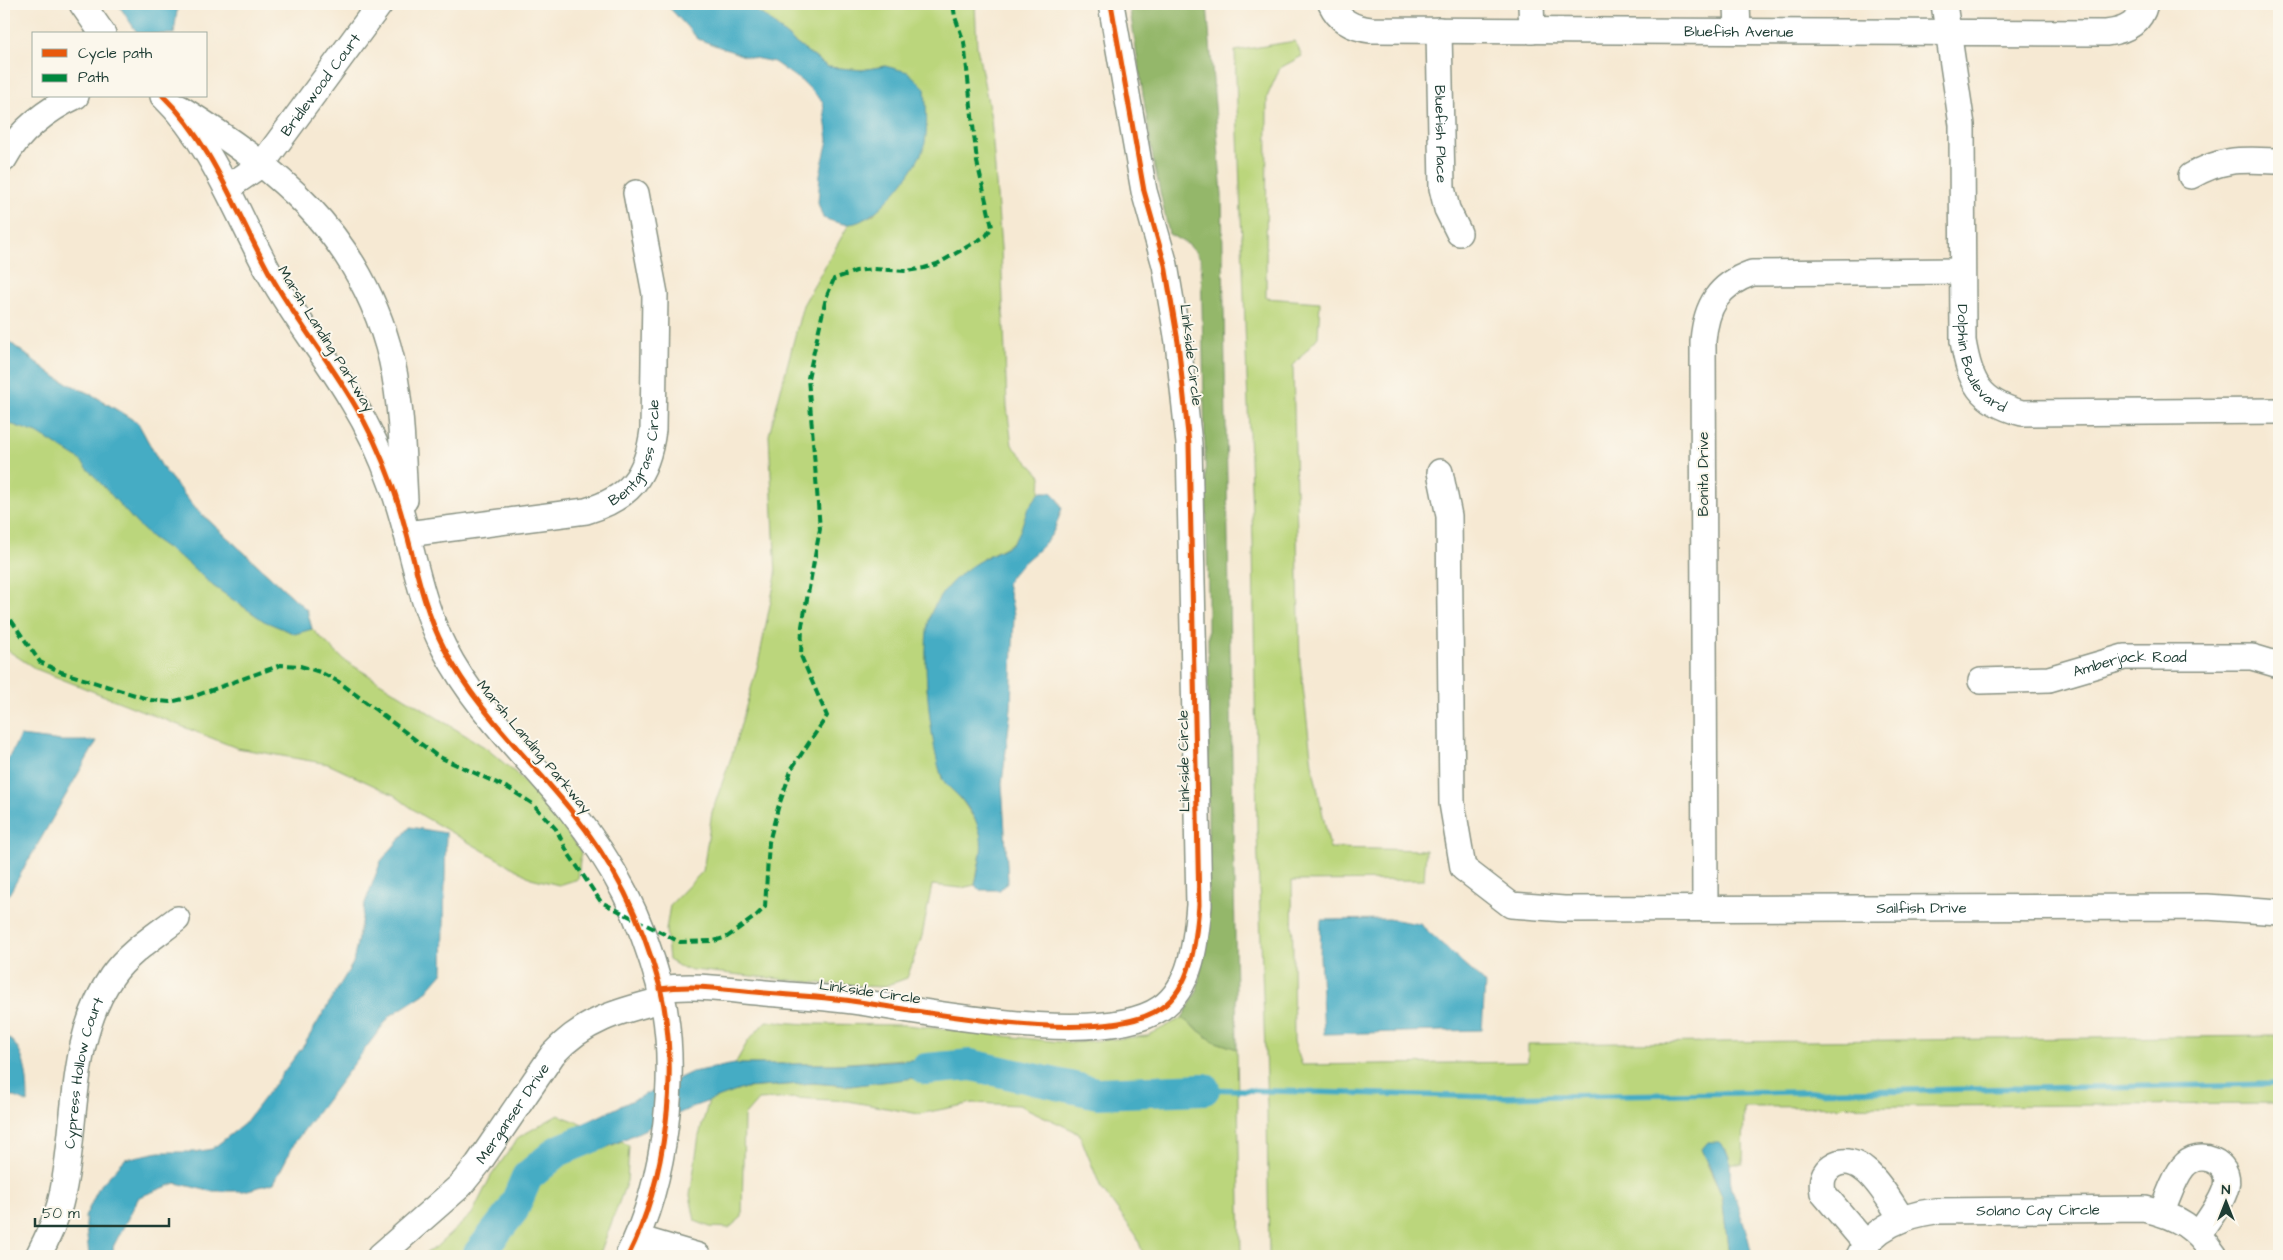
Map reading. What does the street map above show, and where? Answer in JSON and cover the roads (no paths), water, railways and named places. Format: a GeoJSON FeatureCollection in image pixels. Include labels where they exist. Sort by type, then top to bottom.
{"type":"FeatureCollection","features":[{"type":"Feature","properties":{"kind":"street"},"geometry":{"type":"LineString","coordinates":[[82,4],[102,32]]}},
{"type":"Feature","properties":{"kind":"street","name":"Bridlewood Court"},"geometry":{"type":"LineString","coordinates":[[227,188],[262,164],[380,4]]}},
{"type":"Feature","properties":{"kind":"street","name":"Linkside Circle"},"geometry":{"type":"LineString","coordinates":[[661,994],[699,987],[858,1001],[994,1022],[1071,1025],[1103,1024],[1142,1018],[1162,1007],[1182,984],[1195,941],[1199,905],[1189,444],[1178,342],[1165,265],[1144,191],[1111,4]]}},
{"type":"Feature","properties":{"kind":"street","name":"Bluefish Avenue"},"geometry":{"type":"LineString","coordinates":[[1331,4],[1336,15],[1345,22],[1359,28],[1371,30],[2106,33],[2118,32],[2130,27],[2139,18],[2145,4]]}},
{"type":"Feature","properties":{"kind":"street"},"geometry":{"type":"LineString","coordinates":[[1531,4],[1532,31]]}},
{"type":"Feature","properties":{"kind":"street"},"geometry":{"type":"LineString","coordinates":[[1737,4],[1738,31]]}},
{"type":"Feature","properties":{"kind":"street","name":"Dolphin Boulevard"},"geometry":{"type":"LineString","coordinates":[[1944,4],[1962,125],[1963,341],[1967,365],[1980,391],[2004,408],[2022,413],[2279,411]]}},
{"type":"Feature","properties":{"kind":"street","name":"Bluefish Place"},"geometry":{"type":"LineString","coordinates":[[1439,30],[1442,188],[1447,209],[1459,233]]}},
{"type":"Feature","properties":{"kind":"street"},"geometry":{"type":"LineString","coordinates":[[4,159],[12,144],[45,115],[73,98]]}},
{"type":"Feature","properties":{"kind":"street","name":"Marsh Landing Parkway"},"geometry":{"type":"LineString","coordinates":[[165,98],[262,164],[315,212],[339,242],[360,276],[376,310],[389,347],[396,384],[407,534]]}},
{"type":"Feature","properties":{"kind":"street","name":"Marsh Landing Parkway"},"geometry":{"type":"LineString","coordinates":[[165,98],[200,144],[227,188],[270,274],[298,320],[354,402],[375,444],[393,488],[426,608],[444,648],[466,685],[496,725],[568,806],[599,848],[627,892],[646,939],[661,994],[668,1035],[669,1070],[664,1132],[653,1195],[632,1247]]}},
{"type":"Feature","properties":{"kind":"street"},"geometry":{"type":"LineString","coordinates":[[2191,176],[2209,165],[2231,160],[2279,161]]}},
{"type":"Feature","properties":{"kind":"street","name":"Bentgrass Circle"},"geometry":{"type":"LineString","coordinates":[[407,534],[586,511],[607,504],[622,496],[634,484],[644,468],[651,450],[655,294],[636,194]]}},
{"type":"Feature","properties":{"kind":"street","name":"Bonita Drive"},"geometry":{"type":"LineString","coordinates":[[1706,908],[1703,341],[1705,321],[1718,294],[1734,281],[1752,273],[1962,271]]}},
{"type":"Feature","properties":{"kind":"street","name":"Sailfish Drive"},"geometry":{"type":"LineString","coordinates":[[1440,472],[1449,516],[1452,803],[1463,868],[1511,905],[1564,909],[2208,907],[2279,912]]}},
{"type":"Feature","properties":{"kind":"street","name":"Amberjack Road"},"geometry":{"type":"LineString","coordinates":[[1981,681],[2049,678],[2124,657],[2252,657],[2279,665]]}},
{"type":"Feature","properties":{"kind":"street","name":"Cypress Hollow Court"},"geometry":{"type":"LineString","coordinates":[[38,1256],[51,1230],[60,1204],[82,1048],[97,1001],[112,975],[132,954],[177,919]]}},
{"type":"Feature","properties":{"kind":"street","name":"Merganser Drive"},"geometry":{"type":"LineString","coordinates":[[380,1256],[460,1186],[478,1164],[553,1054],[567,1038],[584,1026],[661,994]]}},
{"type":"Feature","properties":{"kind":"street"},"geometry":{"type":"LineString","coordinates":[[2161,1213],[2182,1168],[2190,1160],[2200,1158],[2219,1162],[2225,1169],[2226,1186],[2199,1234]]}},
{"type":"Feature","properties":{"kind":"street"},"geometry":{"type":"LineString","coordinates":[[1863,1250],[1823,1194],[1821,1184],[1827,1170],[1835,1164],[1844,1162],[1862,1166],[1874,1179],[1902,1219]]}},
{"type":"Feature","properties":{"kind":"street","name":"Solano Cay Circle"},"geometry":{"type":"LineString","coordinates":[[1863,1250],[1885,1227],[1902,1219],[1935,1211],[2145,1209],[2180,1220],[2199,1234],[2215,1256]]}},
{"type":"Feature","properties":{"kind":"street"},"geometry":{"type":"LineString","coordinates":[[632,1247],[698,1256]]}},
{"type":"Feature","properties":{"kind":"water"},"geometry":{"type":"Polygon","coordinates":[[[118,4],[178,4],[174,32],[137,32],[118,4]]]}},
{"type":"Feature","properties":{"kind":"water"},"geometry":{"type":"Polygon","coordinates":[[[666,4],[744,4],[766,17],[794,42],[828,67],[862,70],[885,66],[908,72],[925,88],[927,128],[923,150],[911,171],[882,206],[860,221],[846,224],[823,218],[818,203],[820,174],[828,140],[823,102],[804,83],[774,62],[744,56],[698,39],[666,4]]]}},
{"type":"Feature","properties":{"kind":"water"},"geometry":{"type":"Polygon","coordinates":[[[4,338],[57,378],[96,397],[138,423],[162,467],[194,507],[307,610],[312,629],[295,634],[264,621],[213,586],[188,563],[151,537],[79,459],[37,433],[4,422],[4,338]]]}},
{"type":"Feature","properties":{"kind":"water"},"geometry":{"type":"Polygon","coordinates":[[[1040,492],[1051,492],[1058,499],[1062,508],[1057,522],[1047,541],[1017,569],[1007,583],[1014,614],[1011,709],[1002,783],[1008,881],[1000,890],[979,890],[975,885],[980,861],[980,831],[970,811],[960,797],[943,780],[934,743],[930,721],[926,672],[927,630],[934,606],[946,589],[969,567],[1013,542],[1020,531],[1027,511],[1040,492]]]}},
{"type":"Feature","properties":{"kind":"water"},"geometry":{"type":"Polygon","coordinates":[[[20,736],[62,741],[97,741],[4,901],[4,767],[20,736]]]}},
{"type":"Feature","properties":{"kind":"water"},"geometry":{"type":"Polygon","coordinates":[[[410,827],[446,833],[443,972],[424,994],[390,1016],[295,1142],[274,1183],[244,1191],[209,1191],[176,1183],[139,1197],[113,1247],[114,1256],[89,1256],[85,1217],[99,1187],[125,1159],[159,1152],[195,1152],[212,1149],[244,1124],[304,1045],[353,963],[365,903],[381,861],[410,827]]]}},
{"type":"Feature","properties":{"kind":"water"},"geometry":{"type":"Polygon","coordinates":[[[1389,919],[1420,924],[1485,983],[1482,1030],[1324,1034],[1320,956],[1321,920],[1389,919]]]}},
{"type":"Feature","properties":{"kind":"water"},"geometry":{"type":"Polygon","coordinates":[[[4,1035],[17,1047],[21,1056],[26,1075],[28,1103],[4,1092],[4,1035]]]}},
{"type":"Feature","properties":{"kind":"water"},"geometry":{"type":"Polygon","coordinates":[[[961,1057],[971,1065],[964,1072],[850,1086],[813,1083],[745,1088],[695,1106],[601,1150],[577,1155],[558,1151],[567,1137],[583,1124],[692,1072],[735,1064],[836,1064],[961,1057]]]}},
{"type":"Feature","properties":{"kind":"water"},"geometry":{"type":"Polygon","coordinates":[[[1708,1142],[1719,1142],[1728,1153],[1732,1189],[1746,1230],[1752,1256],[1729,1256],[1722,1196],[1702,1149],[1708,1142]]]}},
{"type":"Feature","properties":{"kind":"waterway"},"geometry":{"type":"LineString","coordinates":[[926,1069],[971,1065],[1097,1093],[1204,1089]]}},
{"type":"Feature","properties":{"kind":"waterway"},"geometry":{"type":"LineString","coordinates":[[1204,1089],[1494,1097],[2279,1084]]}},
{"type":"Feature","properties":{"kind":"waterway"},"geometry":{"type":"LineString","coordinates":[[477,1256],[513,1210],[527,1177],[558,1151],[599,1134]]}}]}
